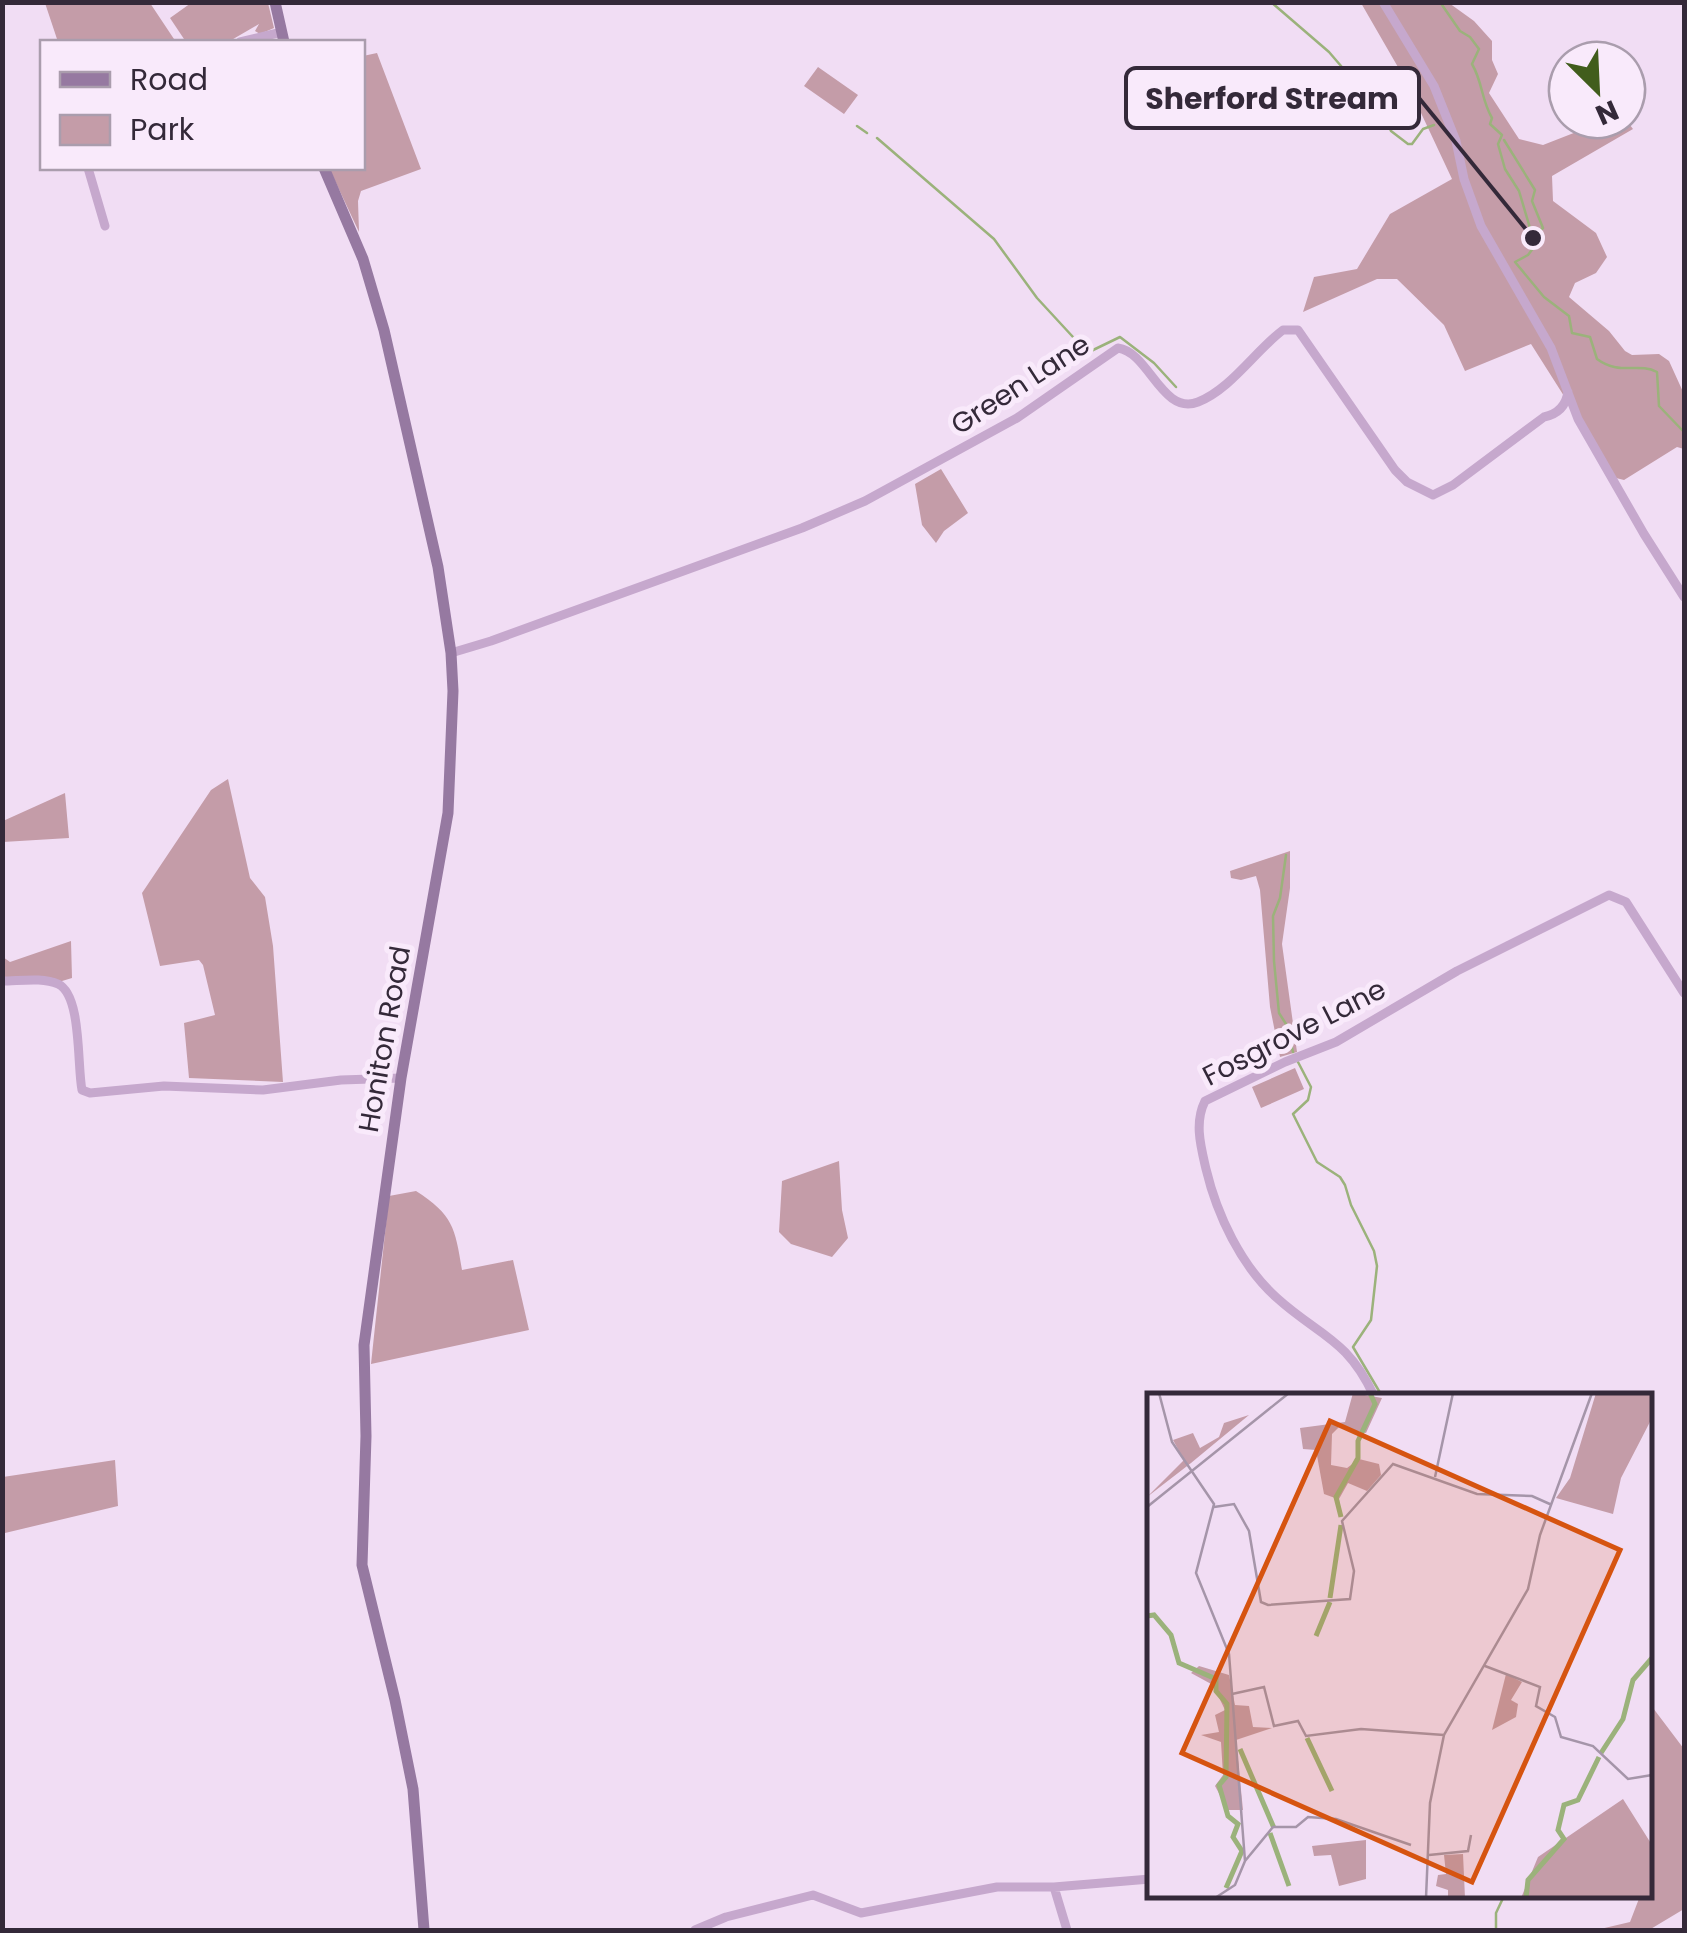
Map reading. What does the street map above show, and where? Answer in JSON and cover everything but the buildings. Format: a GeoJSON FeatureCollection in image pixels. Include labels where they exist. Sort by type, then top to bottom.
{"type":"FeatureCollection","features":[{"type":"Feature","properties":{"kind":"main road"},"geometry":{"type":"LineString","coordinates":[[275,2],[283,37]]}},
{"type":"Feature","properties":{"kind":"main road","name":"Honiton Road"},"geometry":{"type":"LineString","coordinates":[[325,170],[363,259],[384,330],[438,566],[451,653],[454,724],[448,814],[382,1195],[364,1346],[362,1565],[412,1789],[424,1930]]}},
{"type":"Feature","properties":{"kind":"street"},"geometry":{"type":"LineString","coordinates":[[1383,2],[1434,86],[1482,226],[1551,348],[1578,420],[1684,597]]}},
{"type":"Feature","properties":{"kind":"street"},"geometry":{"type":"LineString","coordinates":[[257,40],[283,37]]}},
{"type":"Feature","properties":{"kind":"street"},"geometry":{"type":"LineString","coordinates":[[89,170],[105,226]]}},
{"type":"Feature","properties":{"kind":"street","name":"Green Lane"},"geometry":{"type":"LineString","coordinates":[[451,653],[785,534],[865,501],[1017,418],[1118,348],[1132,352],[1165,391],[1182,404],[1190,404],[1212,393],[1284,330],[1298,330],[1395,470],[1432,495],[1453,485],[1544,418],[1554,415]]}},
{"type":"Feature","properties":{"kind":"street"},"geometry":{"type":"LineString","coordinates":[[1554,415],[1566,402],[1568,392]]}},
{"type":"Feature","properties":{"kind":"street"},"geometry":{"type":"LineString","coordinates":[[1554,415],[1578,420]]}},
{"type":"Feature","properties":{"kind":"street","name":"Fosgrove Lane"},"geometry":{"type":"LineString","coordinates":[[1372,1393],[1344,1348],[1276,1298],[1242,1255],[1218,1206],[1205,1164],[1199,1120],[1207,1098],[1336,1042],[1457,970],[1609,895],[1626,902],[1684,993]]}},
{"type":"Feature","properties":{"kind":"street"},"geometry":{"type":"LineString","coordinates":[[2,981],[58,984],[66,991],[74,1011],[82,1090],[90,1093],[164,1086],[263,1090],[341,1080],[401,1078]]}},
{"type":"Feature","properties":{"kind":"street"},"geometry":{"type":"LineString","coordinates":[[695,1930],[726,1917],[813,1895],[830,1898],[861,1913],[997,1887],[1054,1888],[1147,1878]]}},
{"type":"Feature","properties":{"kind":"street"},"geometry":{"type":"LineString","coordinates":[[1054,1888],[1067,1930]]}},
{"type":"Feature","properties":{"kind":"green space"},"geometry":{"type":"Polygon","coordinates":[[[45,3],[150,3],[175,40],[57,40],[45,3]]]}},
{"type":"Feature","properties":{"kind":"green space"},"geometry":{"type":"Polygon","coordinates":[[[191,3],[268,3],[274,28],[260,34],[255,31],[259,24],[231,40],[185,40],[170,18],[191,3]]]}},
{"type":"Feature","properties":{"kind":"green space"},"geometry":{"type":"Polygon","coordinates":[[[1361,3],[1449,3],[1474,21],[1492,41],[1492,60],[1498,74],[1489,93],[1519,139],[1543,145],[1556,140],[1614,140],[1552,176],[1553,201],[1596,233],[1607,257],[1596,273],[1575,283],[1569,297],[1609,331],[1625,351],[1632,355],[1659,354],[1669,361],[1684,394],[1684,449],[1677,447],[1624,480],[1616,478],[1531,344],[1465,371],[1444,325],[1397,279],[1377,279],[1303,312],[1314,277],[1357,269],[1390,214],[1452,179],[1406,81],[1361,3]]]}},
{"type":"Feature","properties":{"kind":"green space"},"geometry":{"type":"Polygon","coordinates":[[[377,53],[421,169],[361,191],[359,232],[330,170],[365,170],[365,56],[377,53]]]}},
{"type":"Feature","properties":{"kind":"green space"},"geometry":{"type":"Polygon","coordinates":[[[818,67],[858,95],[844,114],[804,86],[818,67]]]}},
{"type":"Feature","properties":{"kind":"green space"},"geometry":{"type":"Polygon","coordinates":[[[941,469],[968,513],[944,531],[936,543],[922,525],[915,484],[941,469]]]}},
{"type":"Feature","properties":{"kind":"green space"},"geometry":{"type":"Polygon","coordinates":[[[228,779],[250,878],[265,897],[273,946],[283,1082],[189,1078],[184,1023],[215,1015],[203,965],[199,960],[160,966],[142,893],[211,790],[228,779]]]}},
{"type":"Feature","properties":{"kind":"green space"},"geometry":{"type":"Polygon","coordinates":[[[65,793],[69,838],[3,842],[3,821],[65,793]]]}},
{"type":"Feature","properties":{"kind":"green space"},"geometry":{"type":"Polygon","coordinates":[[[1290,851],[1290,888],[1282,944],[1297,1052],[1280,1057],[1270,1007],[1260,890],[1256,876],[1241,880],[1231,878],[1230,871],[1290,851]]]}},
{"type":"Feature","properties":{"kind":"green space"},"geometry":{"type":"Polygon","coordinates":[[[71,941],[72,978],[62,981],[3,977],[3,957],[10,962],[71,941]]]}},
{"type":"Feature","properties":{"kind":"green space"},"geometry":{"type":"Polygon","coordinates":[[[1295,1068],[1304,1089],[1261,1108],[1252,1087],[1295,1068]]]}},
{"type":"Feature","properties":{"kind":"green space"},"geometry":{"type":"Polygon","coordinates":[[[839,1161],[848,1238],[832,1257],[791,1244],[779,1232],[782,1181],[839,1161]]]}},
{"type":"Feature","properties":{"kind":"green space"},"geometry":{"type":"Polygon","coordinates":[[[416,1191],[438,1207],[450,1223],[462,1270],[513,1260],[529,1330],[371,1364],[389,1196],[416,1191]]]}},
{"type":"Feature","properties":{"kind":"green space"},"geometry":{"type":"Polygon","coordinates":[[[115,1460],[118,1506],[5,1533],[3,1537],[3,1477],[115,1460]]]}},
{"type":"Feature","properties":{"kind":"green space"},"geometry":{"type":"Polygon","coordinates":[[[1652,1707],[1684,1749],[1684,1909],[1649,1930],[1596,1930],[1630,1922],[1639,1898],[1652,1898],[1652,1707]]]}},
{"type":"Feature","properties":{"kind":"waterway"},"geometry":{"type":"LineString","coordinates":[[1271,2],[1329,52],[1384,116],[1391,131],[1408,144],[1423,129],[1434,125]]}},
{"type":"Feature","properties":{"kind":"waterway"},"geometry":{"type":"LineString","coordinates":[[1440,2],[1460,31],[1479,49],[1472,64],[1492,118],[1490,124],[1502,135],[1498,144],[1505,169],[1519,191],[1533,238],[1534,247],[1515,262],[1544,297],[1569,316],[1572,333],[1590,337],[1597,359],[1613,367],[1657,372],[1659,406],[1684,432]]}},
{"type":"Feature","properties":{"kind":"waterway"},"geometry":{"type":"LineString","coordinates":[[857,126],[867,133]]}},
{"type":"Feature","properties":{"kind":"waterway"},"geometry":{"type":"LineString","coordinates":[[877,138],[994,239],[1037,298],[1085,350],[1089,352],[1120,337],[1154,363],[1176,387]]}},
{"type":"Feature","properties":{"kind":"waterway"},"geometry":{"type":"LineString","coordinates":[[1504,140],[1535,190],[1532,201],[1543,228],[1535,235]]}},
{"type":"Feature","properties":{"kind":"waterway"},"geometry":{"type":"LineString","coordinates":[[1286,855],[1280,898],[1273,916],[1274,961],[1279,1013],[1293,1052]]}},
{"type":"Feature","properties":{"kind":"waterway"},"geometry":{"type":"LineString","coordinates":[[1298,1062],[1311,1087],[1308,1100],[1293,1114],[1317,1162],[1340,1177],[1345,1185],[1374,1251],[1377,1266],[1371,1320],[1353,1347],[1380,1393]]}},
{"type":"Feature","properties":{"kind":"waterway"},"geometry":{"type":"LineString","coordinates":[[1496,1930],[1496,1913],[1503,1898]]}},
{"type":"Feature","properties":{"kind":"place","name":"Sherford Stream"},"geometry":{"type":"Point","coordinates":[1533,238]}}]}
